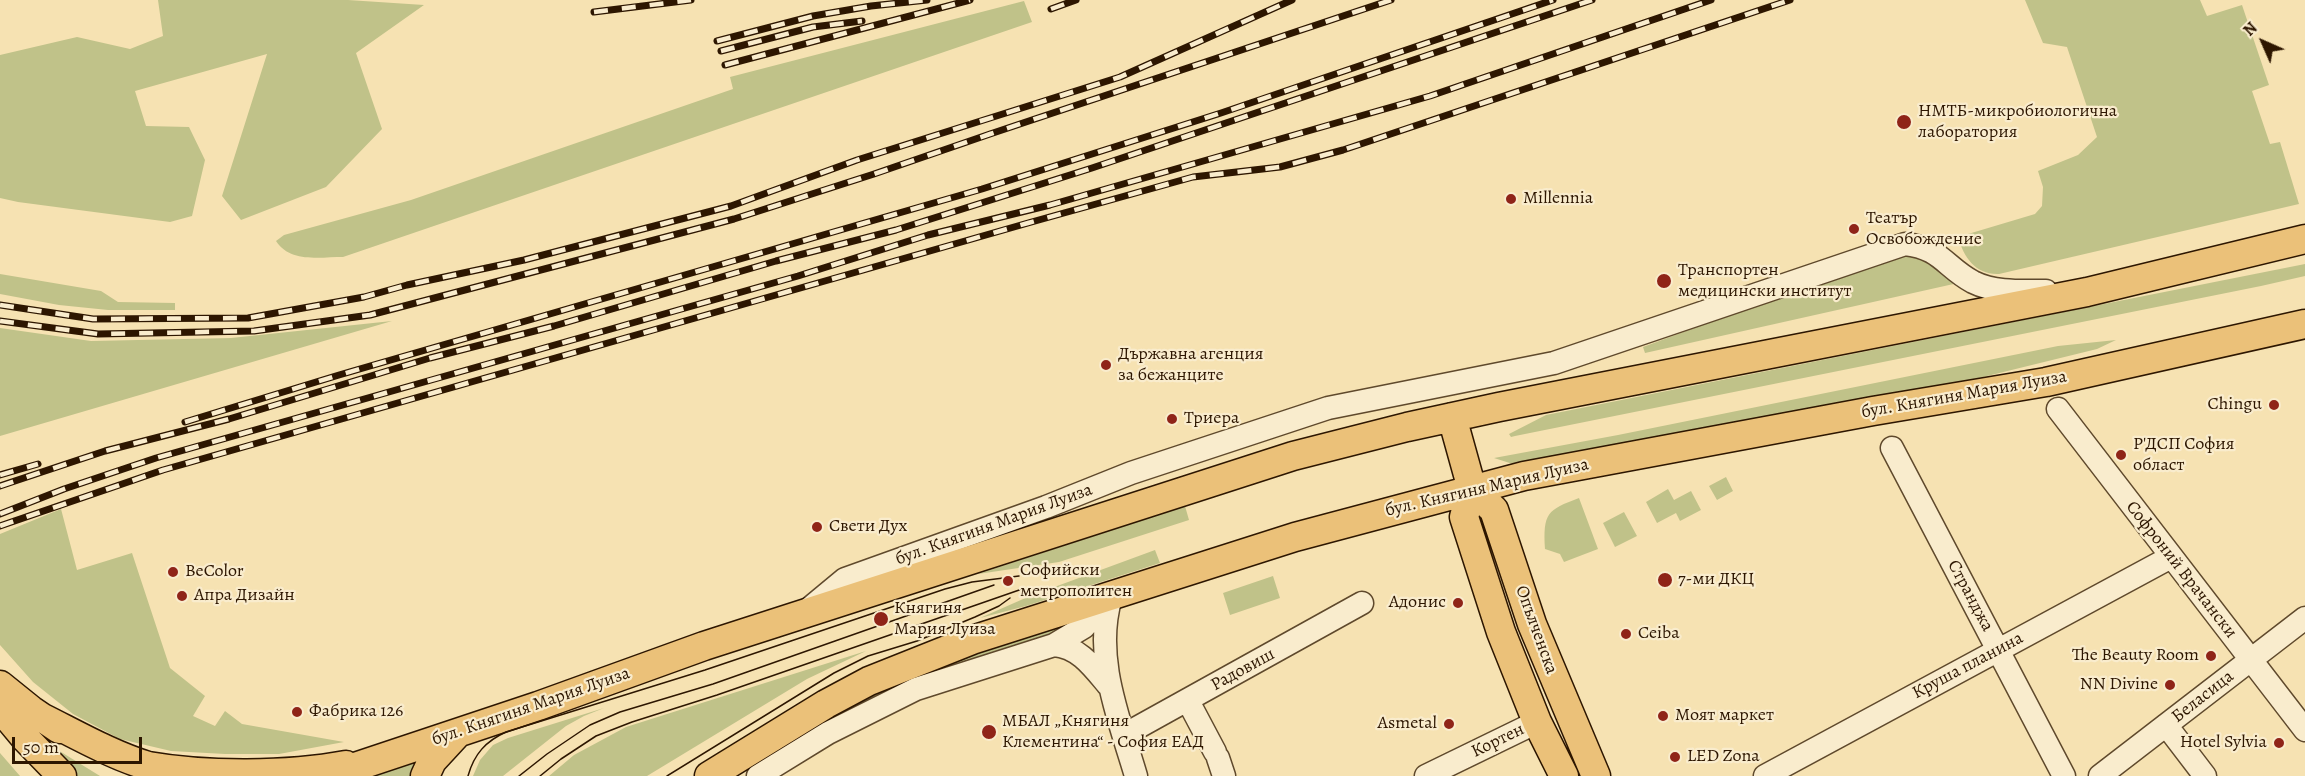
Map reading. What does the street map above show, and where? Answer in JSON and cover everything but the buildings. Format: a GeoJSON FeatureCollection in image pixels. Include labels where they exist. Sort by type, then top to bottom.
{"type":"FeatureCollection","features":[{"type":"Feature","properties":{"kind":"main road","name":"бул. Княгиня Мария Луиза"},"geometry":{"type":"LineString","coordinates":[[328,776],[458,733],[704,646],[1293,456],[1452,417],[2087,292],[2305,239]]}},
{"type":"Feature","properties":{"kind":"main road","name":"бул. Княгиня Мария Луиза"},"geometry":{"type":"LineString","coordinates":[[709,776],[826,704],[869,681],[972,640],[1295,537],[1472,489],[1592,463],[1873,411],[2046,382],[2305,324]]}},
{"type":"Feature","properties":{"kind":"main road"},"geometry":{"type":"LineString","coordinates":[[1452,417],[1472,489]]}},
{"type":"Feature","properties":{"kind":"main road","name":"Опълченска"},"geometry":{"type":"LineString","coordinates":[[1564,776],[1537,722],[1501,632],[1464,517],[1472,489],[1494,510],[1532,624],[1596,776]]}},
{"type":"Feature","properties":{"kind":"main road"},"geometry":{"type":"LineString","coordinates":[[0,685],[35,729],[62,776]]}},
{"type":"Feature","properties":{"kind":"main road"},"geometry":{"type":"LineString","coordinates":[[0,708],[35,729],[128,776]]}},
{"type":"Feature","properties":{"kind":"main road"},"geometry":{"type":"LineString","coordinates":[[35,729],[149,766],[190,774],[267,774],[316,770],[374,760]]}},
{"type":"Feature","properties":{"kind":"main road"},"geometry":{"type":"LineString","coordinates":[[35,729],[54,776]]}},
{"type":"Feature","properties":{"kind":"main road"},"geometry":{"type":"LineString","coordinates":[[425,776],[432,761],[458,733]]}},
{"type":"Feature","properties":{"kind":"street","name":"бул. Княгиня Мария Луиза"},"geometry":{"type":"LineString","coordinates":[[802,614],[845,579],[1142,470],[1328,408],[1554,363],[1905,244],[1921,246],[1939,255],[1964,276],[1982,285],[2003,291],[2087,292]]}},
{"type":"Feature","properties":{"kind":"street","name":"Софроний Врачански"},"geometry":{"type":"LineString","coordinates":[[2058,409],[2305,730]]}},
{"type":"Feature","properties":{"kind":"street","name":"Странджа"},"geometry":{"type":"LineString","coordinates":[[1892,448],[2064,776]]}},
{"type":"Feature","properties":{"kind":"street","name":"Круша планина"},"geometry":{"type":"LineString","coordinates":[[1766,776],[2171,557]]}},
{"type":"Feature","properties":{"kind":"street"},"geometry":{"type":"LineString","coordinates":[[758,776],[828,734],[916,689],[1054,645],[1083,627],[1112,595]]}},
{"type":"Feature","properties":{"kind":"street"},"geometry":{"type":"LineString","coordinates":[[1112,595],[1106,614],[1104,635],[1108,685],[1136,776]]}},
{"type":"Feature","properties":{"kind":"street","name":"Радовиш"},"geometry":{"type":"LineString","coordinates":[[1124,735],[1362,603]]}},
{"type":"Feature","properties":{"kind":"street","name":"Беласица"},"geometry":{"type":"LineString","coordinates":[[2100,776],[2305,618]]}},
{"type":"Feature","properties":{"kind":"street"},"geometry":{"type":"LineString","coordinates":[[1054,645],[1065,646],[1078,653],[1108,685]]}},
{"type":"Feature","properties":{"kind":"street"},"geometry":{"type":"LineString","coordinates":[[1188,701],[1219,762]]}},
{"type":"Feature","properties":{"kind":"street","name":"Кортен"},"geometry":{"type":"LineString","coordinates":[[1426,776],[1453,770],[1537,722]]}},
{"type":"Feature","properties":{"kind":"street"},"geometry":{"type":"LineString","coordinates":[[2166,725],[2205,776]]}},
{"type":"Feature","properties":{"kind":"green space"},"geometry":{"type":"Polygon","coordinates":[[[158,0],[348,0],[424,5],[356,53],[382,129],[326,187],[241,220],[222,196],[267,54],[135,91],[146,126],[189,127],[205,160],[192,216],[170,222],[0,198],[0,55],[77,37],[130,49],[163,36],[158,0]]]}},
{"type":"Feature","properties":{"kind":"green space"},"geometry":{"type":"Polygon","coordinates":[[[2025,0],[2200,0],[2207,16],[2242,5],[2269,85],[2252,91],[2270,144],[2280,142],[2299,204],[1999,274],[1984,272],[1972,264],[1958,237],[2035,214],[2042,206],[2043,187],[2038,171],[2078,155],[2097,137],[2067,47],[2043,43],[2025,0]]]}},
{"type":"Feature","properties":{"kind":"green space"},"geometry":{"type":"Polygon","coordinates":[[[1024,1],[1032,22],[343,257],[297,256],[282,248],[276,241],[284,235],[411,200],[733,89],[730,77],[1024,1]]]}},
{"type":"Feature","properties":{"kind":"green space"},"geometry":{"type":"Polygon","coordinates":[[[1900,252],[1916,252],[1958,283],[1645,353],[1643,347],[1900,252]]]}},
{"type":"Feature","properties":{"kind":"green space"},"geometry":{"type":"Polygon","coordinates":[[[2305,264],[2305,276],[2261,286],[1511,437],[1509,434],[1546,415],[2305,264]]]}},
{"type":"Feature","properties":{"kind":"green space"},"geometry":{"type":"Polygon","coordinates":[[[0,274],[101,291],[118,302],[175,303],[175,310],[108,310],[59,305],[0,294],[0,274]]]}},
{"type":"Feature","properties":{"kind":"green space"},"geometry":{"type":"Polygon","coordinates":[[[392,321],[0,436],[0,328],[91,341],[231,338],[392,321]]]}},
{"type":"Feature","properties":{"kind":"green space"},"geometry":{"type":"Polygon","coordinates":[[[2116,340],[2097,349],[1979,378],[1516,465],[1494,458],[2058,346],[2116,340]]]}},
{"type":"Feature","properties":{"kind":"green space"},"geometry":{"type":"Polygon","coordinates":[[[1726,477],[1733,491],[1717,500],[1709,486],[1726,477]]]}},
{"type":"Feature","properties":{"kind":"green space"},"geometry":{"type":"Polygon","coordinates":[[[1668,489],[1674,500],[1691,491],[1701,510],[1680,521],[1676,513],[1657,523],[1646,502],[1668,489]]]}},
{"type":"Feature","properties":{"kind":"green space"},"geometry":{"type":"Polygon","coordinates":[[[1579,498],[1598,549],[1564,562],[1560,554],[1545,549],[1546,520],[1549,514],[1560,506],[1579,498]]]}},
{"type":"Feature","properties":{"kind":"green space"},"geometry":{"type":"Polygon","coordinates":[[[1185,506],[1189,520],[1059,562],[978,574],[1185,506]]]}},
{"type":"Feature","properties":{"kind":"green space"},"geometry":{"type":"Polygon","coordinates":[[[61,509],[77,570],[132,553],[170,668],[205,696],[193,716],[215,726],[225,711],[242,724],[344,742],[279,754],[171,751],[120,739],[73,714],[33,682],[0,645],[0,534],[61,509]]]}},
{"type":"Feature","properties":{"kind":"green space"},"geometry":{"type":"Polygon","coordinates":[[[1624,512],[1637,536],[1615,547],[1603,523],[1624,512]]]}},
{"type":"Feature","properties":{"kind":"green space"},"geometry":{"type":"Polygon","coordinates":[[[1155,550],[1160,563],[1026,606],[980,618],[1030,596],[1155,550]]]}},
{"type":"Feature","properties":{"kind":"green space"},"geometry":{"type":"Polygon","coordinates":[[[1273,576],[1280,598],[1230,615],[1223,593],[1273,576]]]}},
{"type":"Feature","properties":{"kind":"green space"},"geometry":{"type":"Polygon","coordinates":[[[1057,626],[1059,630],[1054,634],[958,665],[755,765],[758,758],[875,693],[944,664],[1057,626]]]}},
{"type":"Feature","properties":{"kind":"green space"},"geometry":{"type":"Polygon","coordinates":[[[866,651],[807,679],[647,776],[549,776],[574,755],[626,727],[866,651]]]}},
{"type":"Feature","properties":{"kind":"green space"},"geometry":{"type":"Polygon","coordinates":[[[604,708],[566,726],[503,776],[473,776],[480,760],[493,745],[508,738],[604,708]]]}},
{"type":"Feature","properties":{"kind":"green space"},"geometry":{"type":"Polygon","coordinates":[[[32,734],[100,776],[76,776],[32,734]]]}},
{"type":"Feature","properties":{"kind":"green space"},"geometry":{"type":"Polygon","coordinates":[[[0,753],[20,776],[0,776],[0,753]]]}},
{"type":"Feature","properties":{"kind":"green space"},"geometry":{"type":"Polygon","coordinates":[[[420,755],[412,776],[353,776],[420,755]]]}},
{"type":"Feature","properties":{"kind":"tram line"},"geometry":{"type":"LineString","coordinates":[[468,776],[482,749],[506,732],[705,670],[945,589],[972,582],[1019,576]]}},
{"type":"Feature","properties":{"kind":"tram line"},"geometry":{"type":"LineString","coordinates":[[519,776],[590,725],[620,712],[713,684],[994,585]]}},
{"type":"Feature","properties":{"kind":"tram line"},"geometry":{"type":"LineString","coordinates":[[540,776],[596,736],[632,722],[717,695],[1025,588]]}},
{"type":"Feature","properties":{"kind":"tram line"},"geometry":{"type":"LineString","coordinates":[[667,776],[834,673],[868,656],[917,641],[975,617],[1010,598]]}},
{"type":"Feature","properties":{"kind":"railway"},"geometry":{"type":"LineString","coordinates":[[594,12],[691,0]]}},
{"type":"Feature","properties":{"kind":"railway"},"geometry":{"type":"LineString","coordinates":[[717,41],[813,16],[871,6],[927,0]]}},
{"type":"Feature","properties":{"kind":"railway"},"geometry":{"type":"LineString","coordinates":[[725,65],[970,0]]}},
{"type":"Feature","properties":{"kind":"railway"},"geometry":{"type":"LineString","coordinates":[[1051,9],[1076,0]]}},
{"type":"Feature","properties":{"kind":"railway"},"geometry":{"type":"LineString","coordinates":[[0,305],[93,319],[248,318],[364,297],[407,285],[524,260],[731,206],[857,160],[1120,77],[1292,0]]}},
{"type":"Feature","properties":{"kind":"railway"},"geometry":{"type":"LineString","coordinates":[[0,321],[98,334],[254,331],[370,315],[734,219],[1391,0]]}},
{"type":"Feature","properties":{"kind":"railway"},"geometry":{"type":"LineString","coordinates":[[185,422],[339,375],[982,189],[1221,113],[1553,0]]}},
{"type":"Feature","properties":{"kind":"railway"},"geometry":{"type":"LineString","coordinates":[[0,486],[105,451],[229,419],[430,358],[554,326],[776,261],[896,230],[1092,168],[1592,0]]}},
{"type":"Feature","properties":{"kind":"railway"},"geometry":{"type":"LineString","coordinates":[[0,514],[64,489],[156,458],[798,276],[928,235],[1050,205],[1430,96],[1711,0]]}},
{"type":"Feature","properties":{"kind":"railway"},"geometry":{"type":"LineString","coordinates":[[0,526],[163,470],[1028,223],[1193,177],[1280,167],[1343,150],[1790,0]]}},
{"type":"Feature","properties":{"kind":"railway"},"geometry":{"type":"LineString","coordinates":[[721,51],[813,27],[862,21]]}},
{"type":"Feature","properties":{"kind":"railway"},"geometry":{"type":"LineString","coordinates":[[0,475],[38,464]]}},
{"type":"Feature","properties":{"kind":"place","name":"НМТБ-микробиологична лаборатория"},"geometry":{"type":"Point","coordinates":[1904,122]}},
{"type":"Feature","properties":{"kind":"place","name":"Millennia"},"geometry":{"type":"Point","coordinates":[1511,199]}},
{"type":"Feature","properties":{"kind":"place","name":"Театър Освобождение"},"geometry":{"type":"Point","coordinates":[1854,229]}},
{"type":"Feature","properties":{"kind":"place","name":"Транспортен медицински институт"},"geometry":{"type":"Point","coordinates":[1664,281]}},
{"type":"Feature","properties":{"kind":"place","name":"Държавна агенция за бежанците"},"geometry":{"type":"Point","coordinates":[1106,365]}},
{"type":"Feature","properties":{"kind":"place","name":"Chingu"},"geometry":{"type":"Point","coordinates":[2274,405]}},
{"type":"Feature","properties":{"kind":"place","name":"Триера"},"geometry":{"type":"Point","coordinates":[1172,419]}},
{"type":"Feature","properties":{"kind":"place","name":"Р'ДСП София област"},"geometry":{"type":"Point","coordinates":[2121,455]}},
{"type":"Feature","properties":{"kind":"place","name":"Свети Дух"},"geometry":{"type":"Point","coordinates":[817,527]}},
{"type":"Feature","properties":{"kind":"place","name":"BeColor"},"geometry":{"type":"Point","coordinates":[173,572]}},
{"type":"Feature","properties":{"kind":"place","name":"7-ми ДКЦ"},"geometry":{"type":"Point","coordinates":[1665,580]}},
{"type":"Feature","properties":{"kind":"place","name":"Софийски метрополитен"},"geometry":{"type":"Point","coordinates":[1008,581]}},
{"type":"Feature","properties":{"kind":"place","name":"Апра Дизайн"},"geometry":{"type":"Point","coordinates":[182,596]}},
{"type":"Feature","properties":{"kind":"place","name":"Адонис"},"geometry":{"type":"Point","coordinates":[1458,603]}},
{"type":"Feature","properties":{"kind":"place","name":"Княгиня Мария Луиза"},"geometry":{"type":"Point","coordinates":[881,619]}},
{"type":"Feature","properties":{"kind":"place","name":"Ceiba"},"geometry":{"type":"Point","coordinates":[1626,634]}},
{"type":"Feature","properties":{"kind":"place","name":"The Beauty Room"},"geometry":{"type":"Point","coordinates":[2211,656]}},
{"type":"Feature","properties":{"kind":"place","name":"NN Divine"},"geometry":{"type":"Point","coordinates":[2170,685]}},
{"type":"Feature","properties":{"kind":"place","name":"Фабрика 126"},"geometry":{"type":"Point","coordinates":[297,712]}},
{"type":"Feature","properties":{"kind":"place","name":"Моят маркет"},"geometry":{"type":"Point","coordinates":[1663,716]}},
{"type":"Feature","properties":{"kind":"place","name":"Asmetal"},"geometry":{"type":"Point","coordinates":[1449,724]}},
{"type":"Feature","properties":{"kind":"place","name":"МБАЛ „Княгиня Клементина“ - София ЕАД"},"geometry":{"type":"Point","coordinates":[989,732]}},
{"type":"Feature","properties":{"kind":"place","name":"Hotel Sylvia"},"geometry":{"type":"Point","coordinates":[2279,743]}},
{"type":"Feature","properties":{"kind":"place","name":"LED Zona"},"geometry":{"type":"Point","coordinates":[1675,757]}}]}
